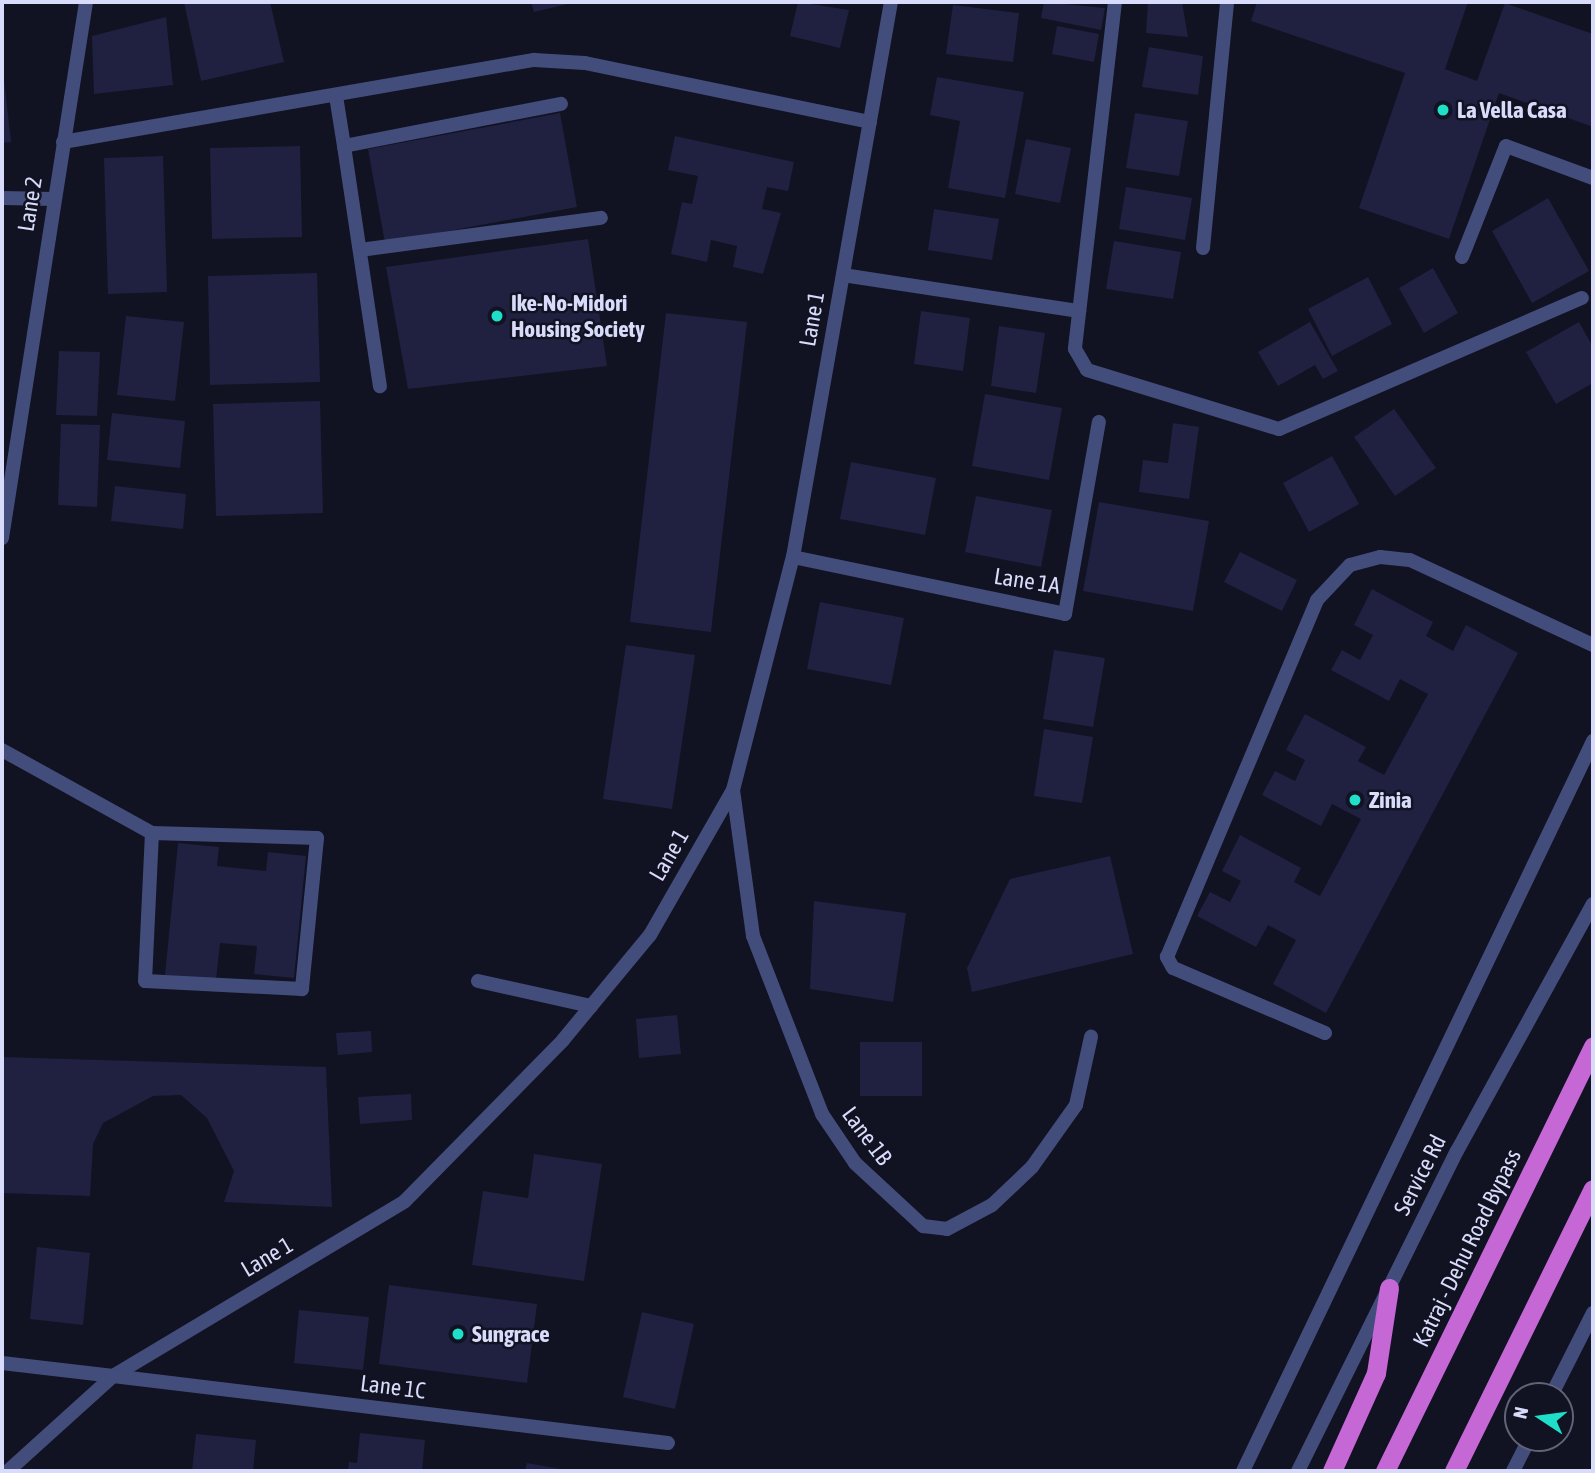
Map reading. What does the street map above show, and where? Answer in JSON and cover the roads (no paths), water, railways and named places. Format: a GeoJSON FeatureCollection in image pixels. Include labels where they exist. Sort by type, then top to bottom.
{"type":"FeatureCollection","features":[{"type":"Feature","properties":{"kind":"highway","name":"Katraj - Dehu Road Bypass"},"geometry":{"type":"LineString","coordinates":[[1385,1471],[1593,1046]]}},
{"type":"Feature","properties":{"kind":"highway"},"geometry":{"type":"LineString","coordinates":[[1454,1471],[1593,1189]]}},
{"type":"Feature","properties":{"kind":"highway"},"geometry":{"type":"LineString","coordinates":[[1332,1471],[1376,1373],[1389,1288]]}},
{"type":"Feature","properties":{"kind":"street","name":"Lane 2"},"geometry":{"type":"LineString","coordinates":[[2,538],[86,2]]}},
{"type":"Feature","properties":{"kind":"street","name":"Lane 1"},"geometry":{"type":"LineString","coordinates":[[8,1471],[113,1376],[405,1201],[591,1006],[650,935],[733,790],[793,557],[891,2]]}},
{"type":"Feature","properties":{"kind":"street"},"geometry":{"type":"LineString","coordinates":[[1115,2],[1075,357],[1087,370],[1279,429],[1582,298]]}},
{"type":"Feature","properties":{"kind":"street"},"geometry":{"type":"LineString","coordinates":[[1203,248],[1227,2]]}},
{"type":"Feature","properties":{"kind":"street"},"geometry":{"type":"LineString","coordinates":[[63,142],[534,60],[572,62],[870,122]]}},
{"type":"Feature","properties":{"kind":"street"},"geometry":{"type":"LineString","coordinates":[[336,96],[380,386]]}},
{"type":"Feature","properties":{"kind":"street"},"geometry":{"type":"LineString","coordinates":[[344,146],[561,104]]}},
{"type":"Feature","properties":{"kind":"street"},"geometry":{"type":"LineString","coordinates":[[1462,257],[1506,146],[1593,178]]}},
{"type":"Feature","properties":{"kind":"street"},"geometry":{"type":"LineString","coordinates":[[2,198],[54,199]]}},
{"type":"Feature","properties":{"kind":"street"},"geometry":{"type":"LineString","coordinates":[[360,250],[601,218]]}},
{"type":"Feature","properties":{"kind":"street"},"geometry":{"type":"LineString","coordinates":[[843,275],[1079,311]]}},
{"type":"Feature","properties":{"kind":"street","name":"Lane 1A"},"geometry":{"type":"LineString","coordinates":[[793,557],[1065,614],[1099,422]]}},
{"type":"Feature","properties":{"kind":"street"},"geometry":{"type":"LineString","coordinates":[[1325,1033],[1173,968],[1167,957],[1317,600],[1350,565],[1380,557],[1410,560],[1593,645]]}},
{"type":"Feature","properties":{"kind":"street"},"geometry":{"type":"LineString","coordinates":[[1243,1471],[1593,741]]}},
{"type":"Feature","properties":{"kind":"street"},"geometry":{"type":"LineString","coordinates":[[2,750],[152,833],[317,838],[302,989],[145,981],[152,833]]}},
{"type":"Feature","properties":{"kind":"street","name":"Lane 1B"},"geometry":{"type":"LineString","coordinates":[[733,790],[754,936],[822,1114],[855,1163],[923,1226],[947,1229],[992,1205],[1032,1167],[1076,1105],[1091,1038]]}},
{"type":"Feature","properties":{"kind":"street","name":"Service Rd"},"geometry":{"type":"LineString","coordinates":[[1298,1471],[1457,1151],[1593,904]]}},
{"type":"Feature","properties":{"kind":"street"},"geometry":{"type":"LineString","coordinates":[[478,981],[591,1006]]}},
{"type":"Feature","properties":{"kind":"street"},"geometry":{"type":"LineString","coordinates":[[1558,1382],[1593,1313]]}},
{"type":"Feature","properties":{"kind":"street"},"geometry":{"type":"LineString","coordinates":[[2,1363],[113,1376]]}},
{"type":"Feature","properties":{"kind":"street","name":"Lane 1C"},"geometry":{"type":"LineString","coordinates":[[113,1376],[667,1443]]}},
{"type":"Feature","properties":{"kind":"street"},"geometry":{"type":"LineString","coordinates":[[1513,1471],[1523,1452]]}},
{"type":"Feature","properties":{"kind":"place","name":"La Vella Casa"},"geometry":{"type":"Point","coordinates":[1443,110]}},
{"type":"Feature","properties":{"kind":"place","name":"Ike-No-Midori Housing Society"},"geometry":{"type":"Point","coordinates":[497,316]}},
{"type":"Feature","properties":{"kind":"place","name":"Zinia"},"geometry":{"type":"Point","coordinates":[1355,800]}},
{"type":"Feature","properties":{"kind":"place","name":"Sungrace"},"geometry":{"type":"Point","coordinates":[458,1334]}}]}
